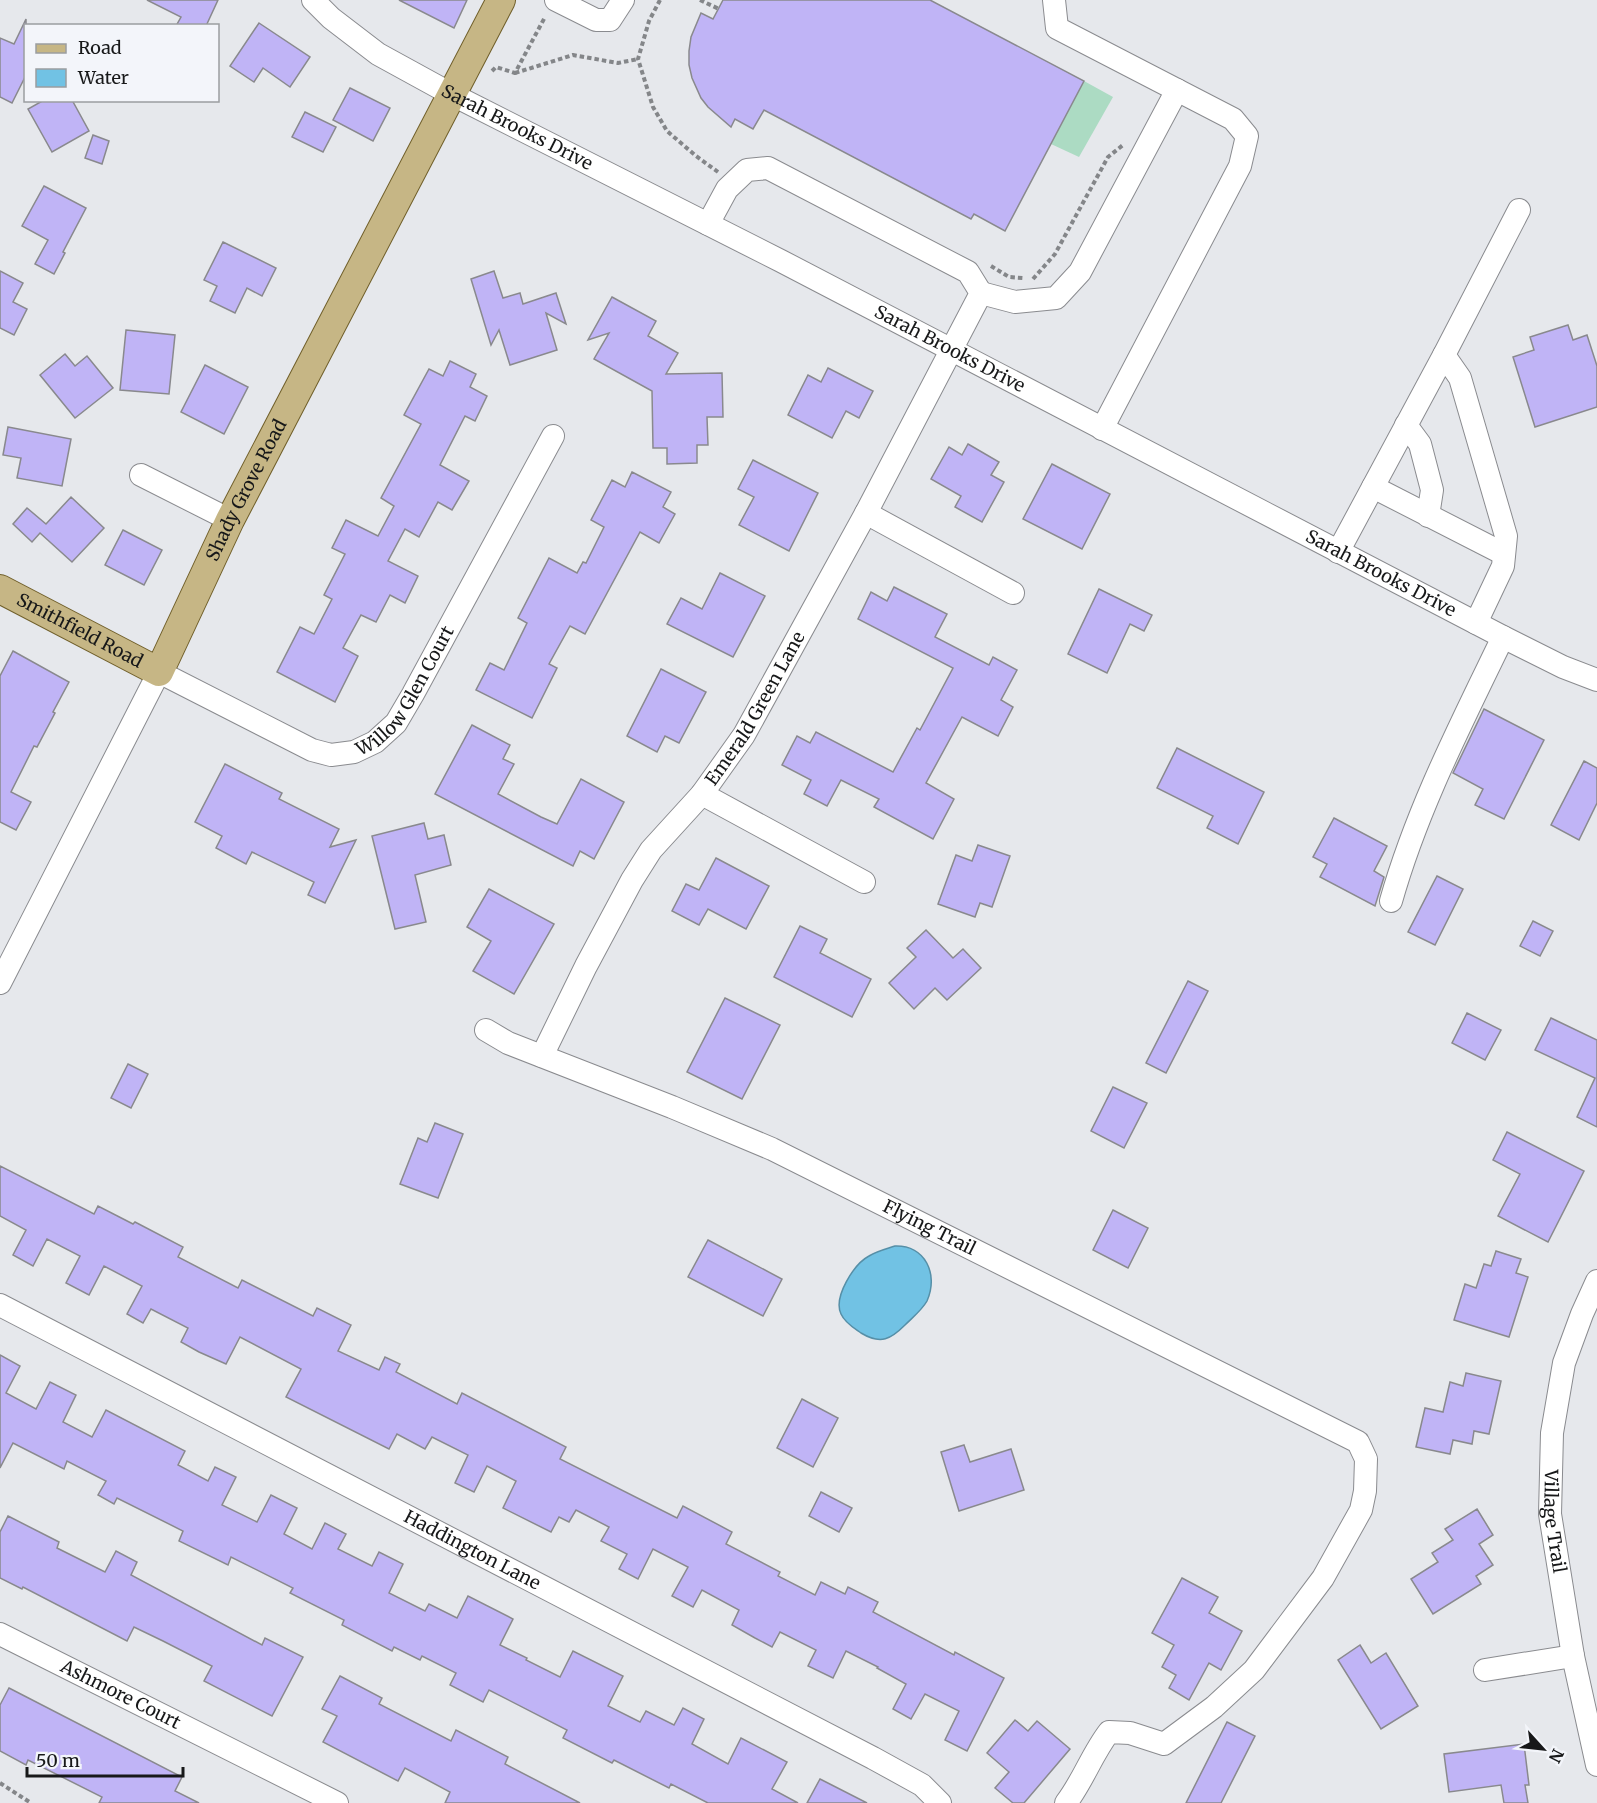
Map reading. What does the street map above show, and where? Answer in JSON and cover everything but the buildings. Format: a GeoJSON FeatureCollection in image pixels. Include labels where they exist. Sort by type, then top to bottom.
{"type":"FeatureCollection","features":[{"type":"Feature","properties":{"kind":"main road","name":"Shady Grove Road"},"geometry":{"type":"LineString","coordinates":[[159,672],[230,520],[501,0]]}},
{"type":"Feature","properties":{"kind":"main road","name":"Smithfield Road"},"geometry":{"type":"LineString","coordinates":[[0,589],[159,672]]}},
{"type":"Feature","properties":{"kind":"street","name":"Sarah Brooks Drive"},"geometry":{"type":"LineString","coordinates":[[314,0],[331,18],[378,54],[451,94],[708,224],[1503,637],[1563,667],[1597,680]]}},
{"type":"Feature","properties":{"kind":"street"},"geometry":{"type":"LineString","coordinates":[[552,5],[596,20],[610,20],[623,0]]}},
{"type":"Feature","properties":{"kind":"street"},"geometry":{"type":"LineString","coordinates":[[1054,0],[1057,28],[1233,119],[1246,136],[1240,166],[1102,429]]}},
{"type":"Feature","properties":{"kind":"street"},"geometry":{"type":"LineString","coordinates":[[708,224],[727,189],[747,170],[768,168],[968,272],[981,293],[1015,302],[1056,298],[1080,272],[1177,90]]}},
{"type":"Feature","properties":{"kind":"street"},"geometry":{"type":"LineString","coordinates":[[1338,552],[1519,210]]}},
{"type":"Feature","properties":{"kind":"street","name":"Emerald Green Lane"},"geometry":{"type":"LineString","coordinates":[[542,1056],[586,966],[632,880],[651,850],[702,794],[744,735],[866,513],[981,293]]}},
{"type":"Feature","properties":{"kind":"street"},"geometry":{"type":"LineString","coordinates":[[1444,355],[1460,378],[1506,536],[1503,566],[1476,623]]}},
{"type":"Feature","properties":{"kind":"street"},"geometry":{"type":"LineString","coordinates":[[1406,425],[1420,444],[1432,490],[1428,516]]}},
{"type":"Feature","properties":{"kind":"street","name":"Willow Glen Court"},"geometry":{"type":"LineString","coordinates":[[159,672],[312,750],[331,755],[354,752],[375,742],[396,723],[413,694],[553,436]]}},
{"type":"Feature","properties":{"kind":"street"},"geometry":{"type":"LineString","coordinates":[[141,475],[230,520]]}},
{"type":"Feature","properties":{"kind":"street"},"geometry":{"type":"LineString","coordinates":[[1373,487],[1504,554]]}},
{"type":"Feature","properties":{"kind":"street"},"geometry":{"type":"LineString","coordinates":[[866,513],[1013,593]]}},
{"type":"Feature","properties":{"kind":"street"},"geometry":{"type":"LineString","coordinates":[[1391,902],[1403,860],[1431,792],[1453,740],[1503,637]]}},
{"type":"Feature","properties":{"kind":"street","name":"Shady Grove Road"},"geometry":{"type":"LineString","coordinates":[[0,983],[159,672]]}},
{"type":"Feature","properties":{"kind":"street"},"geometry":{"type":"LineString","coordinates":[[702,794],[864,882]]}},
{"type":"Feature","properties":{"kind":"street","name":"Flying Trail"},"geometry":{"type":"LineString","coordinates":[[486,1030],[508,1043],[772,1149],[1358,1442],[1366,1459],[1365,1491],[1361,1510],[1323,1578],[1254,1670],[1214,1707],[1164,1744],[1130,1733],[1109,1732],[1077,1789],[1066,1803]]}},
{"type":"Feature","properties":{"kind":"street","name":"Village Trail"},"geometry":{"type":"LineString","coordinates":[[1597,1281],[1564,1363],[1552,1433],[1550,1514],[1573,1656],[1597,1765]]}},
{"type":"Feature","properties":{"kind":"street","name":"Haddington Lane"},"geometry":{"type":"LineString","coordinates":[[0,1305],[873,1758],[922,1785],[940,1803]]}},
{"type":"Feature","properties":{"kind":"street","name":"Ashmore Court"},"geometry":{"type":"LineString","coordinates":[[0,1634],[337,1803]]}},
{"type":"Feature","properties":{"kind":"street"},"geometry":{"type":"LineString","coordinates":[[1485,1670],[1573,1656]]}},
{"type":"Feature","properties":{"kind":"path"},"geometry":{"type":"LineString","coordinates":[[660,0],[648,21],[638,59],[653,107],[667,131],[718,172],[723,165]]}},
{"type":"Feature","properties":{"kind":"path"},"geometry":{"type":"LineString","coordinates":[[700,0],[719,9]]}},
{"type":"Feature","properties":{"kind":"path"},"geometry":{"type":"LineString","coordinates":[[515,73],[552,5]]}},
{"type":"Feature","properties":{"kind":"path"},"geometry":{"type":"LineString","coordinates":[[490,74],[496,67],[515,73],[573,55],[618,63],[638,59]]}},
{"type":"Feature","properties":{"kind":"path"},"geometry":{"type":"LineString","coordinates":[[990,266],[1009,277],[1034,279],[1055,254],[1108,157],[1127,141]]}},
{"type":"Feature","properties":{"kind":"path"},"geometry":{"type":"LineString","coordinates":[[0,1783],[31,1803]]}},
{"type":"Feature","properties":{"kind":"green space"},"geometry":{"type":"Polygon","coordinates":[[[1084,81],[1113,97],[1079,157],[1051,144],[1084,81]]]}},
{"type":"Feature","properties":{"kind":"water"},"geometry":{"type":"Polygon","coordinates":[[[895,1246],[914,1250],[927,1263],[930,1271],[930,1291],[923,1307],[900,1330],[885,1339],[874,1339],[850,1325],[841,1314],[839,1307],[842,1290],[851,1273],[863,1260],[895,1246]]]}}]}
